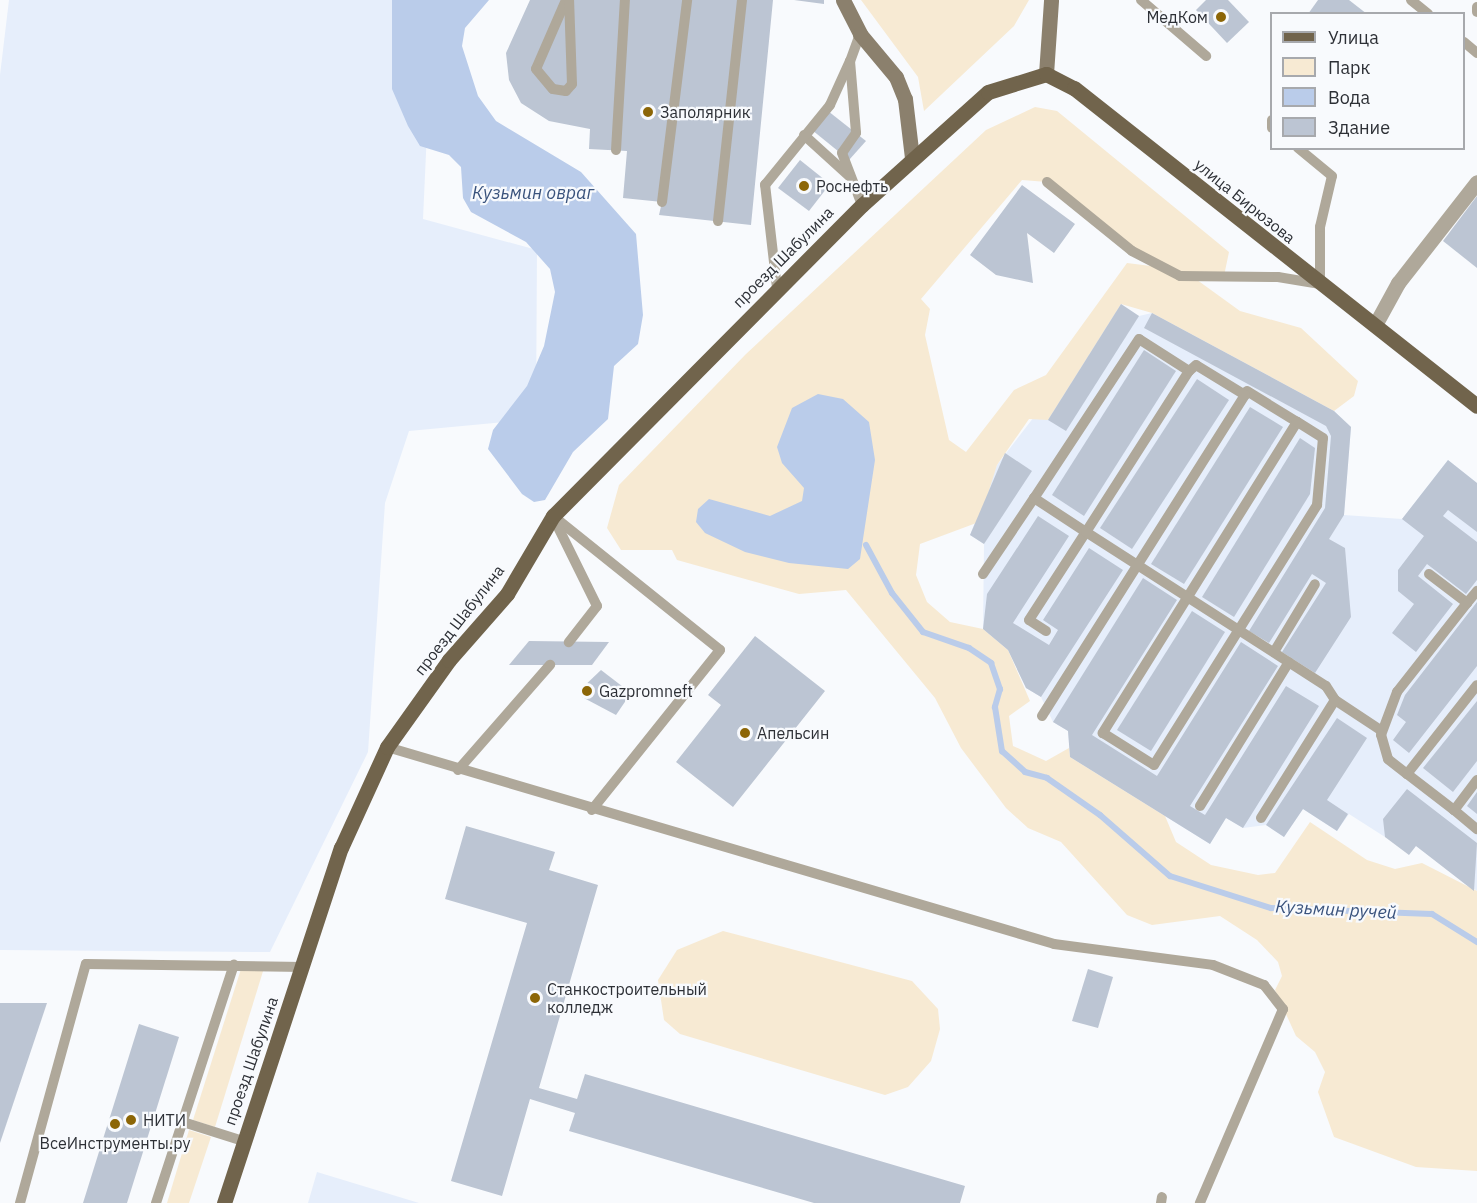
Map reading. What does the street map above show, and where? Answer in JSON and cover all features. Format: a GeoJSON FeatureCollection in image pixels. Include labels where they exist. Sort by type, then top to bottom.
{"type":"FeatureCollection","features":[{"type":"Feature","properties":{"kind":"main road"},"geometry":{"type":"LineString","coordinates":[[843,0],[861,34],[896,76],[905,99],[912,158]]}},
{"type":"Feature","properties":{"kind":"main road"},"geometry":{"type":"LineString","coordinates":[[1046,74],[1051,0]]}},
{"type":"Feature","properties":{"kind":"main road","name":"проезд Шабулина"},"geometry":{"type":"LineString","coordinates":[[224,1203],[341,849],[387,747],[449,660],[507,594],[553,516],[777,288],[912,158],[988,92],[1046,74]]}},
{"type":"Feature","properties":{"kind":"main road","name":"улица Бирюзова"},"geometry":{"type":"LineString","coordinates":[[1046,74],[1074,88],[1477,406]]}},
{"type":"Feature","properties":{"kind":"street"},"geometry":{"type":"LineString","coordinates":[[1375,326],[1398,283],[1477,182]]}},
{"type":"Feature","properties":{"kind":"lane"},"geometry":{"type":"LineString","coordinates":[[568,0],[572,84],[566,91],[554,89],[536,69],[568,0]]}},
{"type":"Feature","properties":{"kind":"lane"},"geometry":{"type":"LineString","coordinates":[[616,150],[626,0]]}},
{"type":"Feature","properties":{"kind":"lane"},"geometry":{"type":"LineString","coordinates":[[662,202],[687,0]]}},
{"type":"Feature","properties":{"kind":"lane"},"geometry":{"type":"LineString","coordinates":[[718,221],[742,0]]}},
{"type":"Feature","properties":{"kind":"lane"},"geometry":{"type":"LineString","coordinates":[[1141,0],[1206,56]]}},
{"type":"Feature","properties":{"kind":"lane"},"geometry":{"type":"LineString","coordinates":[[1411,0],[1426,12]]}},
{"type":"Feature","properties":{"kind":"lane"},"geometry":{"type":"LineString","coordinates":[[1477,7],[1477,12]]}},
{"type":"Feature","properties":{"kind":"lane"},"geometry":{"type":"LineString","coordinates":[[777,288],[765,186],[830,105],[861,34]]}},
{"type":"Feature","properties":{"kind":"lane"},"geometry":{"type":"LineString","coordinates":[[1465,43],[1477,53]]}},
{"type":"Feature","properties":{"kind":"lane"},"geometry":{"type":"LineString","coordinates":[[850,61],[856,133],[842,153],[862,205]]}},
{"type":"Feature","properties":{"kind":"lane"},"geometry":{"type":"LineString","coordinates":[[804,135],[851,179]]}},
{"type":"Feature","properties":{"kind":"lane"},"geometry":{"type":"LineString","coordinates":[[1047,182],[1132,251],[1180,276],[1278,276],[1320,284],[1320,227],[1332,176],[1300,150]]}},
{"type":"Feature","properties":{"kind":"lane"},"geometry":{"type":"LineString","coordinates":[[983,574],[1139,339],[1189,371]]}},
{"type":"Feature","properties":{"kind":"lane"},"geometry":{"type":"LineString","coordinates":[[1046,631],[1029,620],[1189,371],[1196,365],[1245,395]]}},
{"type":"Feature","properties":{"kind":"lane"},"geometry":{"type":"LineString","coordinates":[[1042,716],[1247,391],[1323,438],[1317,505],[1154,765],[1103,733],[1297,422]]}},
{"type":"Feature","properties":{"kind":"lane"},"geometry":{"type":"LineString","coordinates":[[1034,498],[1326,686],[1335,700],[1382,731]]}},
{"type":"Feature","properties":{"kind":"lane"},"geometry":{"type":"LineString","coordinates":[[553,516],[597,606],[569,642]]}},
{"type":"Feature","properties":{"kind":"lane"},"geometry":{"type":"LineString","coordinates":[[553,516],[720,650],[592,810]]}},
{"type":"Feature","properties":{"kind":"lane"},"geometry":{"type":"LineString","coordinates":[[1429,574],[1467,603]]}},
{"type":"Feature","properties":{"kind":"lane"},"geometry":{"type":"LineString","coordinates":[[1274,652],[1315,584]]}},
{"type":"Feature","properties":{"kind":"lane"},"geometry":{"type":"LineString","coordinates":[[1477,591],[1397,692],[1382,731],[1388,759],[1477,829]]}},
{"type":"Feature","properties":{"kind":"lane"},"geometry":{"type":"LineString","coordinates":[[1200,806],[1289,662]]}},
{"type":"Feature","properties":{"kind":"lane"},"geometry":{"type":"LineString","coordinates":[[458,770],[550,665]]}},
{"type":"Feature","properties":{"kind":"lane"},"geometry":{"type":"LineString","coordinates":[[1407,774],[1477,685]]}},
{"type":"Feature","properties":{"kind":"lane"},"geometry":{"type":"LineString","coordinates":[[1261,818],[1335,700]]}},
{"type":"Feature","properties":{"kind":"lane"},"geometry":{"type":"LineString","coordinates":[[387,747],[592,810],[1054,944],[1213,965],[1264,985],[1283,1009],[1200,1203]]}},
{"type":"Feature","properties":{"kind":"lane"},"geometry":{"type":"LineString","coordinates":[[1454,810],[1477,780]]}},
{"type":"Feature","properties":{"kind":"lane"},"geometry":{"type":"LineString","coordinates":[[20,1203],[86,964],[234,964],[303,967]]}},
{"type":"Feature","properties":{"kind":"lane"},"geometry":{"type":"LineString","coordinates":[[156,1203],[234,964]]}},
{"type":"Feature","properties":{"kind":"lane"},"geometry":{"type":"LineString","coordinates":[[183,1122],[243,1141]]}},
{"type":"Feature","properties":{"kind":"shaded area"},"geometry":{"type":"Polygon","coordinates":[[[9,0],[433,0],[423,219],[537,250],[536,419],[409,431],[385,503],[368,752],[270,952],[0,950],[0,75],[9,0]]]}},
{"type":"Feature","properties":{"kind":"shaded area"},"geometry":{"type":"Polygon","coordinates":[[[1121,304],[1139,316],[1152,313],[1334,411],[1351,427],[1344,515],[1402,519],[1448,460],[1477,483],[1477,891],[1416,846],[1385,837],[1349,814],[1337,831],[1303,809],[1284,837],[1266,825],[1243,828],[1226,818],[1210,844],[1070,757],[1068,731],[1053,722],[1041,697],[1026,688],[1008,650],[983,629],[984,544],[970,535],[997,465],[1121,304]]]}},
{"type":"Feature","properties":{"kind":"shaded area"},"geometry":{"type":"Polygon","coordinates":[[[317,1172],[419,1203],[308,1203],[317,1172]]]}},
{"type":"Feature","properties":{"kind":"green space"},"geometry":{"type":"Polygon","coordinates":[[[861,0],[1029,0],[1014,26],[924,111],[918,77],[861,0]]]}},
{"type":"Feature","properties":{"kind":"green space"},"geometry":{"type":"Polygon","coordinates":[[[1035,107],[1057,111],[1229,252],[1224,276],[1193,277],[1240,311],[1301,328],[1358,381],[1354,396],[1334,411],[1152,313],[1121,304],[1048,420],[1029,419],[997,465],[979,522],[920,544],[916,575],[927,602],[950,622],[983,629],[1008,650],[1030,701],[1009,716],[1013,746],[1046,761],[1069,748],[1070,757],[1165,816],[1176,842],[1211,865],[1258,875],[1275,873],[1310,822],[1367,860],[1395,869],[1422,863],[1477,891],[1477,1171],[1416,1167],[1334,1137],[1318,1092],[1325,1072],[1315,1052],[1296,1036],[1275,990],[1282,976],[1278,962],[1257,940],[1220,916],[1152,925],[1127,915],[1061,842],[1028,828],[1006,808],[961,748],[935,698],[846,590],[799,594],[677,560],[672,550],[621,550],[607,528],[619,485],[746,354],[986,130],[1035,107]],[[1022,180],[921,299],[930,309],[925,335],[949,440],[966,452],[1014,390],[1046,375],[1127,263],[1151,266],[1047,182],[1022,180]]]}},
{"type":"Feature","properties":{"kind":"green space"},"geometry":{"type":"Polygon","coordinates":[[[723,931],[912,981],[938,1009],[940,1029],[931,1061],[908,1087],[885,1095],[680,1034],[664,1020],[658,980],[677,950],[723,931]]]}},
{"type":"Feature","properties":{"kind":"green space"},"geometry":{"type":"Polygon","coordinates":[[[264,968],[215,1127],[193,1120],[241,969],[264,968]]]}},
{"type":"Feature","properties":{"kind":"green space"},"geometry":{"type":"Polygon","coordinates":[[[189,1130],[211,1137],[189,1203],[167,1203],[189,1130]]]}},
{"type":"Feature","properties":{"kind":"water","name":"Кузьмин овраг"},"geometry":{"type":"Polygon","coordinates":[[[392,0],[489,0],[465,28],[462,46],[478,96],[496,121],[581,172],[636,234],[643,315],[638,344],[614,366],[608,419],[573,452],[545,500],[534,502],[522,494],[488,449],[493,430],[527,386],[544,346],[555,292],[550,269],[526,242],[471,212],[463,198],[461,167],[449,155],[420,146],[408,126],[392,89],[392,0]]]}},
{"type":"Feature","properties":{"kind":"water"},"geometry":{"type":"Polygon","coordinates":[[[818,394],[843,399],[869,422],[875,460],[860,559],[848,569],[789,563],[745,552],[705,533],[696,522],[698,509],[709,499],[770,516],[802,501],[804,488],[782,463],[777,447],[792,408],[818,394]]]}},
{"type":"Feature","properties":{"kind":"building","name":"Заполярник"},"geometry":{"type":"Polygon","coordinates":[[[530,0],[773,0],[751,225],[659,215],[662,202],[623,198],[627,151],[589,149],[590,129],[549,121],[521,103],[509,80],[506,53],[530,0]]]}},
{"type":"Feature","properties":{"kind":"building"},"geometry":{"type":"Polygon","coordinates":[[[794,0],[824,0],[824,4],[794,0]]]}},
{"type":"Feature","properties":{"kind":"building"},"geometry":{"type":"Polygon","coordinates":[[[1206,0],[1228,0],[1249,22],[1227,43],[1196,10],[1206,0]]]}},
{"type":"Feature","properties":{"kind":"building"},"geometry":{"type":"Polygon","coordinates":[[[1318,0],[1349,0],[1364,12],[1309,12],[1318,0]]]}},
{"type":"Feature","properties":{"kind":"building"},"geometry":{"type":"Polygon","coordinates":[[[828,111],[866,141],[849,160],[812,130],[828,111]]]}},
{"type":"Feature","properties":{"kind":"building","name":"Роснефть"},"geometry":{"type":"Polygon","coordinates":[[[800,160],[830,184],[809,211],[778,188],[800,160]]]}},
{"type":"Feature","properties":{"kind":"building"},"geometry":{"type":"Polygon","coordinates":[[[1022,185],[1075,224],[1054,253],[1027,233],[1033,283],[996,275],[970,255],[1022,185]]]}},
{"type":"Feature","properties":{"kind":"building"},"geometry":{"type":"Polygon","coordinates":[[[1477,196],[1477,268],[1443,241],[1477,196]]]}},
{"type":"Feature","properties":{"kind":"building"},"geometry":{"type":"Polygon","coordinates":[[[1121,304],[1139,316],[1066,431],[1048,420],[1121,304]]]}},
{"type":"Feature","properties":{"kind":"building"},"geometry":{"type":"Polygon","coordinates":[[[1152,313],[1334,411],[1351,427],[1344,515],[1329,539],[1345,548],[1351,617],[1315,673],[1282,652],[1326,583],[1312,574],[1269,643],[1249,631],[1325,508],[1331,436],[1326,426],[1144,328],[1152,313]]]}},
{"type":"Feature","properties":{"kind":"building"},"geometry":{"type":"Polygon","coordinates":[[[1144,350],[1176,371],[1084,516],[1052,495],[1144,350]]]}},
{"type":"Feature","properties":{"kind":"building"},"geometry":{"type":"Polygon","coordinates":[[[1197,379],[1229,400],[1132,549],[1100,528],[1197,379]]]}},
{"type":"Feature","properties":{"kind":"building"},"geometry":{"type":"Polygon","coordinates":[[[1250,407],[1283,427],[1184,584],[1151,564],[1250,407]]]}},
{"type":"Feature","properties":{"kind":"building"},"geometry":{"type":"Polygon","coordinates":[[[1300,438],[1315,448],[1310,494],[1234,617],[1202,597],[1300,438]]]}},
{"type":"Feature","properties":{"kind":"building"},"geometry":{"type":"Polygon","coordinates":[[[1005,453],[1032,471],[984,544],[970,535],[1005,453]]]}},
{"type":"Feature","properties":{"kind":"building"},"geometry":{"type":"Polygon","coordinates":[[[1448,460],[1477,483],[1477,532],[1448,510],[1443,516],[1477,542],[1477,580],[1466,594],[1427,564],[1418,576],[1453,604],[1416,652],[1392,633],[1414,604],[1398,591],[1398,570],[1424,536],[1402,519],[1448,460]]]}},
{"type":"Feature","properties":{"kind":"building"},"geometry":{"type":"Polygon","coordinates":[[[1038,516],[1069,536],[1013,623],[1049,645],[1058,630],[1043,620],[1089,548],[1123,570],[1041,697],[1026,688],[1008,650],[983,629],[987,594],[1038,516]]]}},
{"type":"Feature","properties":{"kind":"building"},"geometry":{"type":"Polygon","coordinates":[[[1143,578],[1177,600],[1092,735],[1157,776],[1241,642],[1278,666],[1190,806],[1205,815],[1286,686],[1319,706],[1243,828],[1226,818],[1210,844],[1070,757],[1068,731],[1053,722],[1143,578]]]}},
{"type":"Feature","properties":{"kind":"building"},"geometry":{"type":"Polygon","coordinates":[[[1477,602],[1477,666],[1409,753],[1393,740],[1406,722],[1397,715],[1405,695],[1477,602]]]}},
{"type":"Feature","properties":{"kind":"building"},"geometry":{"type":"Polygon","coordinates":[[[1192,611],[1225,632],[1151,751],[1117,730],[1192,611]]]}},
{"type":"Feature","properties":{"kind":"building","name":"Апельсин"},"geometry":{"type":"Polygon","coordinates":[[[755,636],[825,691],[733,807],[676,762],[721,705],[708,695],[755,636]]]}},
{"type":"Feature","properties":{"kind":"building"},"geometry":{"type":"Polygon","coordinates":[[[529,641],[609,642],[592,665],[509,665],[529,641]]]}},
{"type":"Feature","properties":{"kind":"building"},"geometry":{"type":"Polygon","coordinates":[[[601,670],[631,693],[616,715],[582,697],[580,690],[601,670]]]}},
{"type":"Feature","properties":{"kind":"building"},"geometry":{"type":"Polygon","coordinates":[[[1477,701],[1477,761],[1453,792],[1423,768],[1477,701]]]}},
{"type":"Feature","properties":{"kind":"building"},"geometry":{"type":"Polygon","coordinates":[[[1337,718],[1367,738],[1327,800],[1348,814],[1337,831],[1303,809],[1284,837],[1266,825],[1337,718]]]}},
{"type":"Feature","properties":{"kind":"building"},"geometry":{"type":"Polygon","coordinates":[[[1407,789],[1477,843],[1474,891],[1416,846],[1409,855],[1385,837],[1383,819],[1407,789]]]}},
{"type":"Feature","properties":{"kind":"building"},"geometry":{"type":"Polygon","coordinates":[[[1477,792],[1477,814],[1467,806],[1477,792]]]}},
{"type":"Feature","properties":{"kind":"building","name":"Станкостроительный колледж"},"geometry":{"type":"Polygon","coordinates":[[[466,826],[555,852],[549,870],[598,885],[539,1088],[577,1099],[585,1074],[965,1186],[960,1203],[814,1203],[569,1131],[575,1113],[530,1099],[502,1196],[451,1181],[527,923],[445,899],[466,826]]]}},
{"type":"Feature","properties":{"kind":"building"},"geometry":{"type":"Polygon","coordinates":[[[1088,969],[1113,977],[1098,1028],[1072,1021],[1088,969]]]}},
{"type":"Feature","properties":{"kind":"building"},"geometry":{"type":"Polygon","coordinates":[[[0,1003],[47,1003],[0,1143],[0,1003]]]}},
{"type":"Feature","properties":{"kind":"building","name":"НИТИ"},"geometry":{"type":"Polygon","coordinates":[[[139,1024],[179,1037],[127,1203],[83,1203],[139,1024]]]}},
{"type":"Feature","properties":{"kind":"waterway","name":"Кузьмин ручей"},"geometry":{"type":"LineString","coordinates":[[866,545],[892,593],[923,632],[969,648],[991,663],[1000,689],[995,707],[1002,751],[1025,772],[1047,778],[1100,815],[1170,876],[1271,908],[1432,914],[1477,942]]}},
{"type":"Feature","properties":{"kind":"place","name":"МедКом"},"geometry":{"type":"Point","coordinates":[1221,17]}},
{"type":"Feature","properties":{"kind":"place","name":"Заполярник"},"geometry":{"type":"Point","coordinates":[648,112]}},
{"type":"Feature","properties":{"kind":"place","name":"Роснефть"},"geometry":{"type":"Point","coordinates":[804,186]}},
{"type":"Feature","properties":{"kind":"place","name":"Gazpromneft"},"geometry":{"type":"Point","coordinates":[587,691]}},
{"type":"Feature","properties":{"kind":"place","name":"Апельсин"},"geometry":{"type":"Point","coordinates":[745,733]}},
{"type":"Feature","properties":{"kind":"place","name":"Станкостроительный колледж"},"geometry":{"type":"Point","coordinates":[535,998]}},
{"type":"Feature","properties":{"kind":"place","name":"НИТИ"},"geometry":{"type":"Point","coordinates":[131,1120]}},
{"type":"Feature","properties":{"kind":"place","name":"ВсеИнструменты.ру"},"geometry":{"type":"Point","coordinates":[115,1124]}}]}
